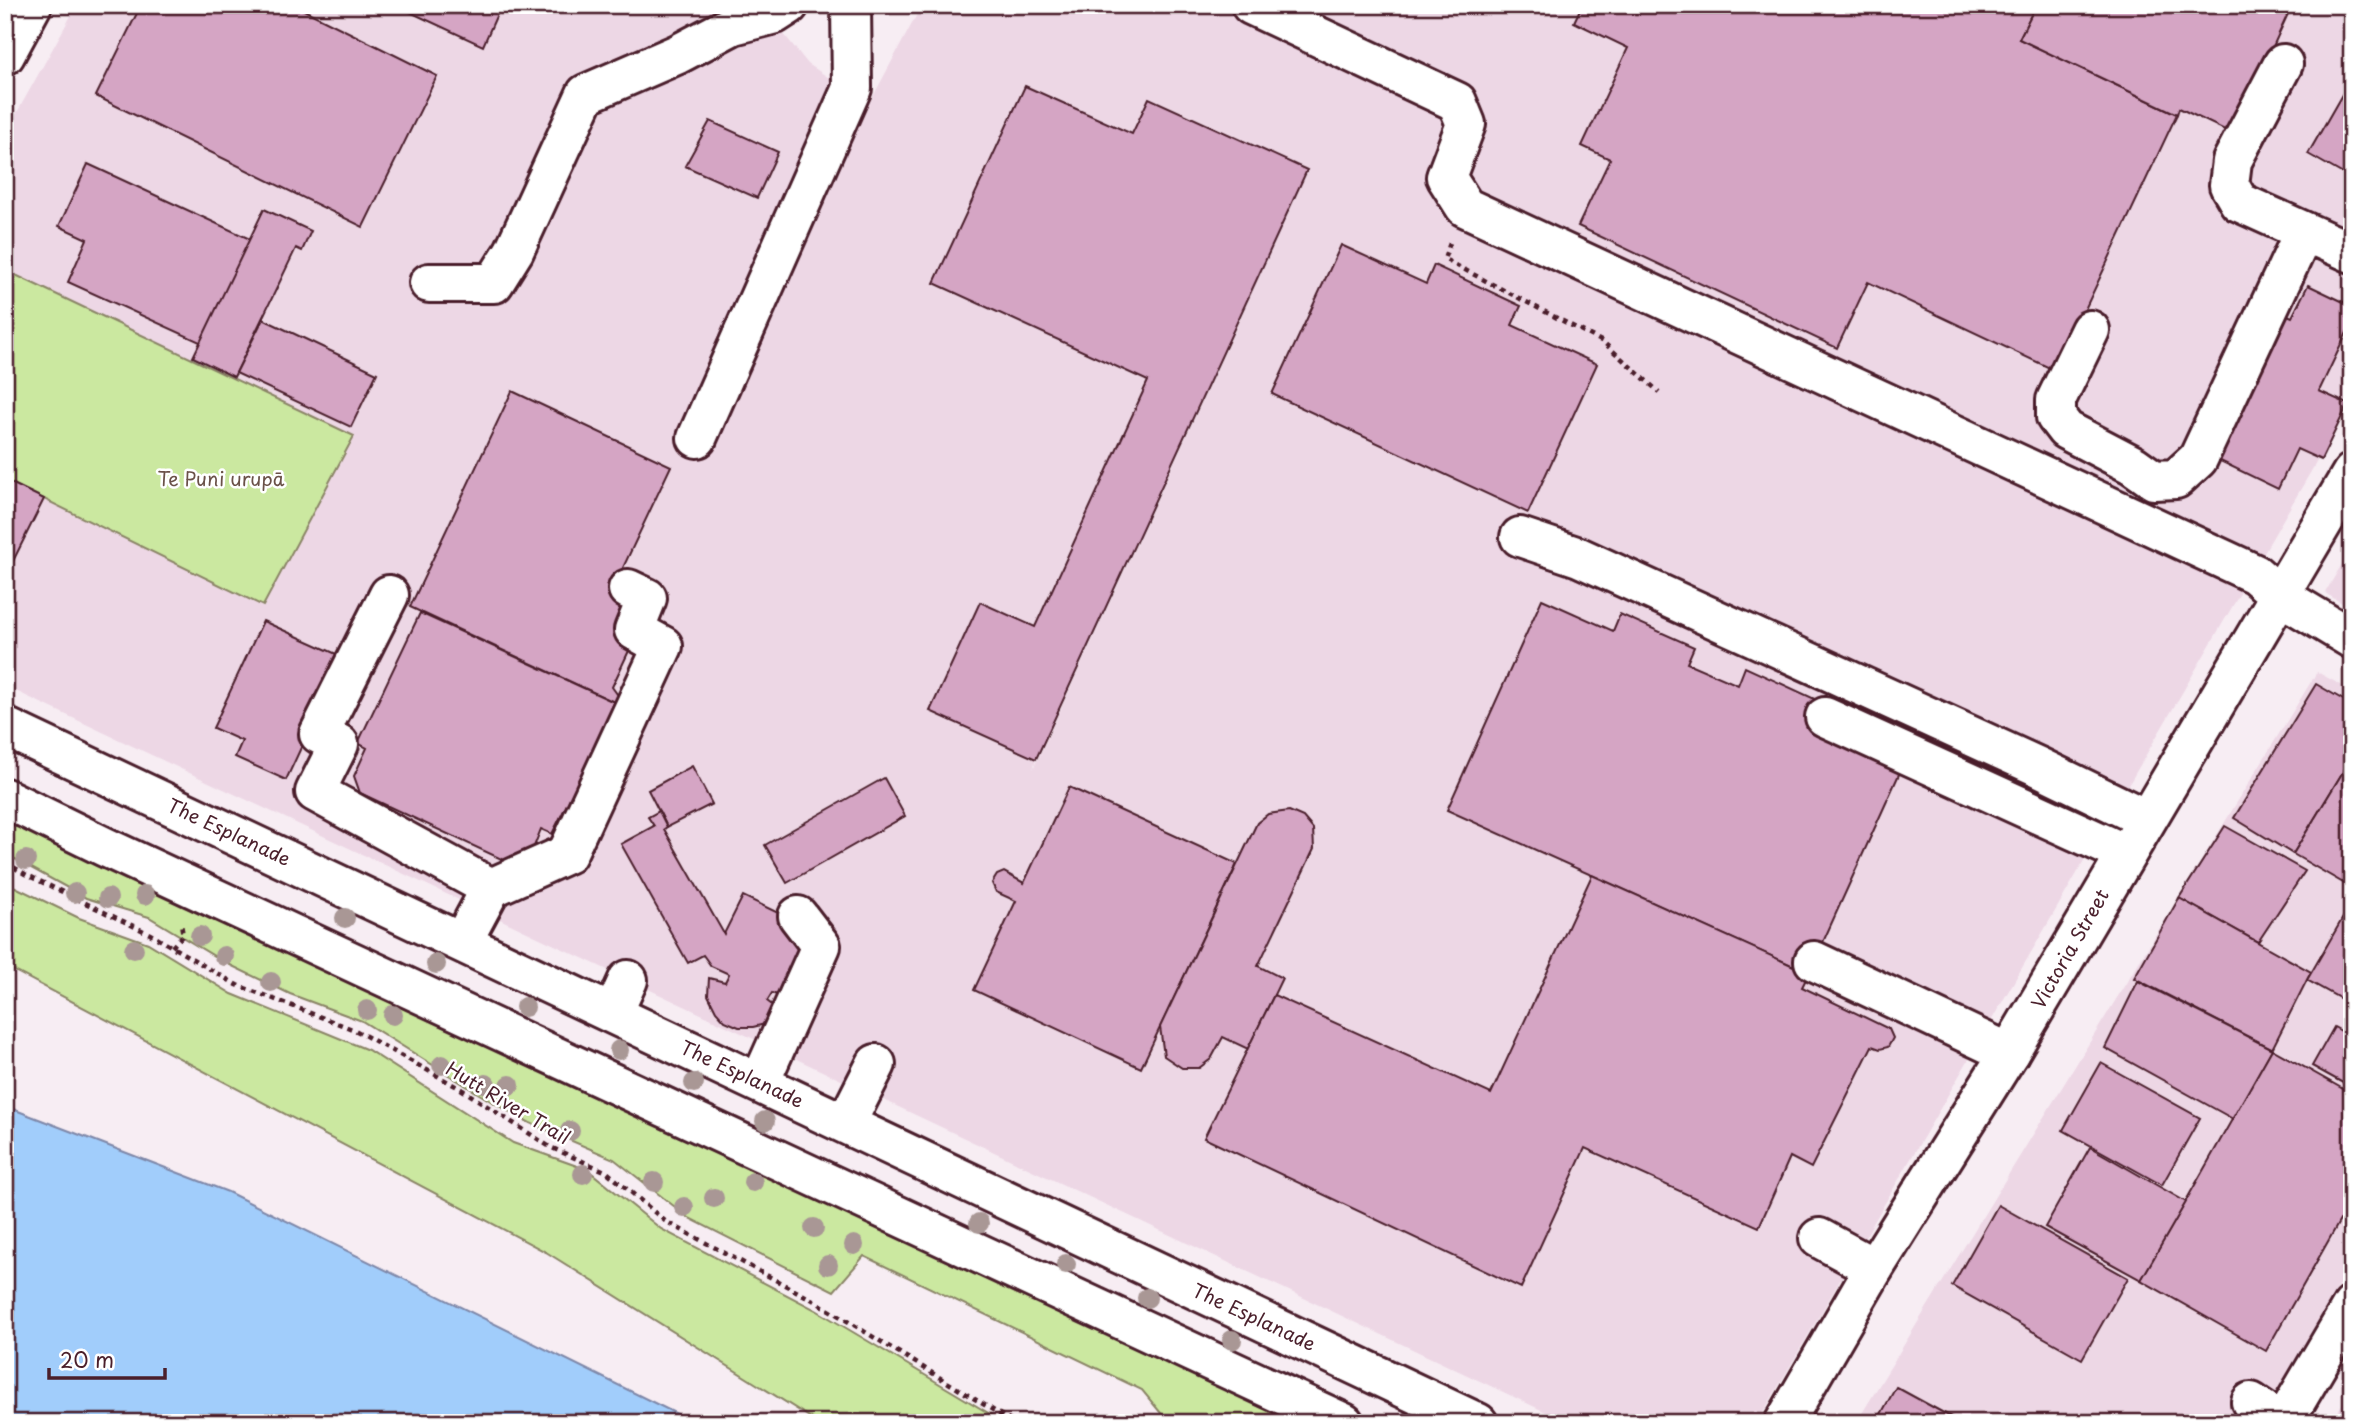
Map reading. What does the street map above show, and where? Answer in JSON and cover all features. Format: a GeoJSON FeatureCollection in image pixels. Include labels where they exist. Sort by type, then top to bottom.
{"type":"FeatureCollection","features":[{"type":"Feature","properties":{"kind":"main road"},"geometry":{"type":"LineString","coordinates":[[5,55],[32,5]]}},
{"type":"Feature","properties":{"kind":"main road"},"geometry":{"type":"LineString","coordinates":[[429,283],[495,283],[514,251],[586,94],[678,54],[733,25],[775,13],[789,5]]}},
{"type":"Feature","properties":{"kind":"main road"},"geometry":{"type":"LineString","coordinates":[[696,438],[852,88],[851,5]]}},
{"type":"Feature","properties":{"kind":"main road"},"geometry":{"type":"LineString","coordinates":[[1251,5],[1457,102],[1466,124],[1446,177],[1465,207],[2255,573],[2279,595],[2352,639]]}},
{"type":"Feature","properties":{"kind":"main road"},"geometry":{"type":"LineString","coordinates":[[2283,64],[2232,161],[2229,185],[2239,202],[2352,253]]}},
{"type":"Feature","properties":{"kind":"main road"},"geometry":{"type":"LineString","coordinates":[[2090,330],[2056,400],[2056,417],[2066,430],[2154,480],[2176,479],[2199,459],[2304,232]]}},
{"type":"Feature","properties":{"kind":"main road","name":"Victoria Street"},"geometry":{"type":"LineString","coordinates":[[1784,1423],[1874,1268],[2009,1053],[2352,473]]}},
{"type":"Feature","properties":{"kind":"main road"},"geometry":{"type":"LineString","coordinates":[[1520,537],[1579,557],[2027,761],[2147,819]]}},
{"type":"Feature","properties":{"kind":"main road"},"geometry":{"type":"LineString","coordinates":[[462,942],[491,888],[567,854],[663,646],[634,630],[647,598],[628,589]]}},
{"type":"Feature","properties":{"kind":"main road"},"geometry":{"type":"LineString","coordinates":[[389,595],[320,734],[339,744],[315,792],[491,888]]}},
{"type":"Feature","properties":{"kind":"main road"},"geometry":{"type":"LineString","coordinates":[[1825,717],[2126,854]]}},
{"type":"Feature","properties":{"kind":"main road","name":"The Esplanade"},"geometry":{"type":"LineString","coordinates":[[5,727],[462,942],[621,996],[760,1082],[1478,1423]]}},
{"type":"Feature","properties":{"kind":"main road"},"geometry":{"type":"LineString","coordinates":[[5,798],[160,873],[1344,1423]]}},
{"type":"Feature","properties":{"kind":"main road"},"geometry":{"type":"LineString","coordinates":[[760,1082],[821,946],[797,916]]}},
{"type":"Feature","properties":{"kind":"main road"},"geometry":{"type":"LineString","coordinates":[[1814,961],[2009,1053]]}},
{"type":"Feature","properties":{"kind":"main road"},"geometry":{"type":"LineString","coordinates":[[846,1123],[876,1064]]}},
{"type":"Feature","properties":{"kind":"main road"},"geometry":{"type":"LineString","coordinates":[[1819,1238],[1874,1268]]}},
{"type":"Feature","properties":{"kind":"main road"},"geometry":{"type":"LineString","coordinates":[[2250,1402],[2283,1423],[2352,1306]]}},
{"type":"Feature","properties":{"kind":"path"},"geometry":{"type":"LineString","coordinates":[[1465,207],[1444,259],[1603,341],[1659,392]]}},
{"type":"Feature","properties":{"kind":"path","name":"Hutt River Trail"},"geometry":{"type":"LineString","coordinates":[[5,862],[24,874],[150,934],[237,985],[355,1030],[449,1082],[550,1147],[607,1172],[665,1221],[813,1300],[1014,1423]]}},
{"type":"Feature","properties":{"kind":"shaded area"},"geometry":{"type":"Polygon","coordinates":[[[77,5],[769,5],[775,23],[808,64],[869,104],[922,5],[2352,5],[2352,401],[1757,1423],[1569,1423],[5,686],[5,480],[262,605],[354,437],[5,270],[5,134],[77,5]],[[1245,308],[1036,759],[1033,769],[1245,308]]]}},
{"type":"Feature","properties":{"kind":"shaded area"},"geometry":{"type":"Polygon","coordinates":[[[2352,547],[2352,609],[2325,593],[2352,547]]]}},
{"type":"Feature","properties":{"kind":"shaded area"},"geometry":{"type":"Polygon","coordinates":[[[2317,672],[2352,691],[2352,1263],[2258,1423],[1856,1423],[2317,672]]]}},
{"type":"Feature","properties":{"kind":"shaded area"},"geometry":{"type":"Polygon","coordinates":[[[2352,1387],[2352,1423],[2331,1423],[2352,1387]]]}},
{"type":"Feature","properties":{"kind":"green space","name":"Te Puni urupā"},"geometry":{"type":"Polygon","coordinates":[[[5,270],[354,436],[263,606],[5,480],[5,270]]]}},
{"type":"Feature","properties":{"kind":"green space"},"geometry":{"type":"Polygon","coordinates":[[[5,817],[489,1047],[823,1196],[1294,1423],[1169,1423],[1142,1390],[864,1256],[834,1291],[689,1218],[614,1159],[530,1123],[362,1021],[290,994],[224,962],[149,917],[86,898],[5,854],[5,817]]]}},
{"type":"Feature","properties":{"kind":"green space"},"geometry":{"type":"Polygon","coordinates":[[[5,882],[79,918],[148,943],[232,994],[368,1050],[513,1143],[588,1170],[661,1229],[816,1310],[1005,1423],[819,1423],[546,1252],[5,966],[5,882]]]}},
{"type":"Feature","properties":{"kind":"water"},"geometry":{"type":"Polygon","coordinates":[[[5,1106],[228,1192],[695,1423],[5,1423],[5,1106]]]}},
{"type":"Feature","properties":{"kind":"building"},"geometry":{"type":"Polygon","coordinates":[[[141,5],[294,5],[437,76],[363,227],[96,96],[141,5]]]}},
{"type":"Feature","properties":{"kind":"building"},"geometry":{"type":"Polygon","coordinates":[[[395,5],[501,5],[483,46],[395,5]]]}},
{"type":"Feature","properties":{"kind":"building"},"geometry":{"type":"Polygon","coordinates":[[[1582,5],[2036,5],[2019,39],[2177,114],[2056,371],[1868,282],[1837,348],[1578,226],[1610,159],[1582,146],[1628,48],[1574,22],[1582,5]]]}},
{"type":"Feature","properties":{"kind":"building"},"geometry":{"type":"Polygon","coordinates":[[[2036,5],[2292,5],[2233,134],[2179,108],[2177,114],[2019,39],[2036,5]]]}},
{"type":"Feature","properties":{"kind":"building"},"geometry":{"type":"Polygon","coordinates":[[[2352,77],[2352,179],[2308,154],[2352,77]]]}},
{"type":"Feature","properties":{"kind":"building"},"geometry":{"type":"Polygon","coordinates":[[[1025,86],[1132,134],[1149,98],[1307,170],[1036,759],[930,711],[980,602],[1035,627],[1148,381],[934,283],[1025,86]]]}},
{"type":"Feature","properties":{"kind":"building"},"geometry":{"type":"Polygon","coordinates":[[[710,121],[778,152],[757,198],[685,166],[710,121]]]}},
{"type":"Feature","properties":{"kind":"building"},"geometry":{"type":"Polygon","coordinates":[[[88,164],[250,239],[202,343],[68,282],[87,239],[59,226],[88,164]]]}},
{"type":"Feature","properties":{"kind":"building"},"geometry":{"type":"Polygon","coordinates":[[[264,209],[311,231],[302,251],[296,248],[234,377],[193,357],[264,209]]]}},
{"type":"Feature","properties":{"kind":"building"},"geometry":{"type":"Polygon","coordinates":[[[1341,245],[1426,284],[1434,265],[1521,306],[1512,325],[1597,364],[1528,513],[1272,394],[1341,245]]]}},
{"type":"Feature","properties":{"kind":"building"},"geometry":{"type":"Polygon","coordinates":[[[2308,285],[2352,306],[2352,322],[2319,391],[2348,404],[2321,460],[2297,449],[2278,489],[2214,458],[2283,313],[2292,317],[2308,285]]]}},
{"type":"Feature","properties":{"kind":"building"},"geometry":{"type":"Polygon","coordinates":[[[263,319],[377,373],[351,427],[236,373],[263,319]]]}},
{"type":"Feature","properties":{"kind":"building"},"geometry":{"type":"Polygon","coordinates":[[[512,391],[671,466],[612,591],[631,601],[634,640],[612,687],[627,708],[410,607],[512,391]]]}},
{"type":"Feature","properties":{"kind":"building"},"geometry":{"type":"Polygon","coordinates":[[[5,480],[44,499],[5,577],[5,480]]]}},
{"type":"Feature","properties":{"kind":"building"},"geometry":{"type":"Polygon","coordinates":[[[1542,599],[1613,631],[1620,614],[1694,647],[1687,663],[1738,685],[1745,667],[1830,706],[1905,761],[1809,973],[1447,810],[1542,599]]]}},
{"type":"Feature","properties":{"kind":"building"},"geometry":{"type":"Polygon","coordinates":[[[420,613],[627,708],[597,773],[585,769],[552,834],[541,829],[529,859],[512,864],[360,793],[354,776],[367,748],[358,743],[420,613]]]}},
{"type":"Feature","properties":{"kind":"building"},"geometry":{"type":"Polygon","coordinates":[[[263,621],[343,657],[286,780],[235,757],[242,741],[213,728],[263,621]]]}},
{"type":"Feature","properties":{"kind":"building"},"geometry":{"type":"Polygon","coordinates":[[[2316,684],[2352,705],[2352,757],[2293,854],[2234,818],[2316,684]]]}},
{"type":"Feature","properties":{"kind":"building"},"geometry":{"type":"Polygon","coordinates":[[[2352,757],[2352,888],[2293,854],[2352,757]]]}},
{"type":"Feature","properties":{"kind":"building"},"geometry":{"type":"Polygon","coordinates":[[[692,766],[712,804],[667,827],[648,790],[692,766]]]}},
{"type":"Feature","properties":{"kind":"building"},"geometry":{"type":"Polygon","coordinates":[[[884,778],[905,816],[787,883],[765,845],[884,778]]]}},
{"type":"Feature","properties":{"kind":"building"},"geometry":{"type":"Polygon","coordinates":[[[1069,787],[1237,864],[1141,1068],[974,990],[1016,901],[996,892],[992,883],[997,875],[1004,872],[1024,883],[1069,787]]]}},
{"type":"Feature","properties":{"kind":"building"},"geometry":{"type":"Polygon","coordinates":[[[659,811],[667,827],[664,829],[724,934],[743,896],[795,921],[811,956],[791,1001],[772,993],[767,1001],[780,1011],[765,1024],[739,1027],[725,1021],[716,1011],[708,995],[709,978],[725,982],[729,974],[711,966],[703,955],[688,963],[621,844],[654,826],[648,817],[659,811]]]}},
{"type":"Feature","properties":{"kind":"building"},"geometry":{"type":"Polygon","coordinates":[[[1289,811],[1303,817],[1313,829],[1314,849],[1258,966],[1282,978],[1248,1049],[1223,1037],[1211,1059],[1199,1068],[1182,1068],[1164,1056],[1160,1027],[1257,823],[1268,814],[1289,811]]]}},
{"type":"Feature","properties":{"kind":"building"},"geometry":{"type":"Polygon","coordinates":[[[2225,826],[2305,871],[2258,942],[2179,898],[2225,826]]]}},
{"type":"Feature","properties":{"kind":"building"},"geometry":{"type":"Polygon","coordinates":[[[1592,875],[1809,973],[1802,987],[1889,1029],[1893,1038],[1888,1047],[1880,1049],[1872,1046],[1811,1168],[1790,1157],[1759,1227],[1585,1148],[1521,1288],[1204,1138],[1274,995],[1491,1094],[1592,875]]]}},
{"type":"Feature","properties":{"kind":"building"},"geometry":{"type":"Polygon","coordinates":[[[2179,898],[2311,972],[2272,1049],[2134,978],[2179,898]]]}},
{"type":"Feature","properties":{"kind":"building"},"geometry":{"type":"Polygon","coordinates":[[[2352,902],[2352,1005],[2307,980],[2352,902]]]}},
{"type":"Feature","properties":{"kind":"building"},"geometry":{"type":"Polygon","coordinates":[[[2138,981],[2272,1049],[2233,1119],[2105,1048],[2138,981]]]}},
{"type":"Feature","properties":{"kind":"building"},"geometry":{"type":"Polygon","coordinates":[[[2334,1027],[2352,1037],[2352,1088],[2312,1066],[2334,1027]]]}},
{"type":"Feature","properties":{"kind":"building"},"geometry":{"type":"Polygon","coordinates":[[[2272,1049],[2352,1094],[2352,1199],[2266,1351],[2141,1280],[2272,1049]]]}},
{"type":"Feature","properties":{"kind":"building"},"geometry":{"type":"Polygon","coordinates":[[[2101,1063],[2200,1118],[2162,1185],[2063,1130],[2101,1063]]]}},
{"type":"Feature","properties":{"kind":"building"},"geometry":{"type":"Polygon","coordinates":[[[2090,1147],[2186,1202],[2141,1280],[2045,1227],[2090,1147]]]}},
{"type":"Feature","properties":{"kind":"building"},"geometry":{"type":"Polygon","coordinates":[[[1998,1205],[2128,1278],[2082,1359],[1952,1286],[1998,1205]]]}},
{"type":"Feature","properties":{"kind":"building"},"geometry":{"type":"Polygon","coordinates":[[[1896,1387],[1962,1423],[1876,1423],[1896,1387]]]}}]}
